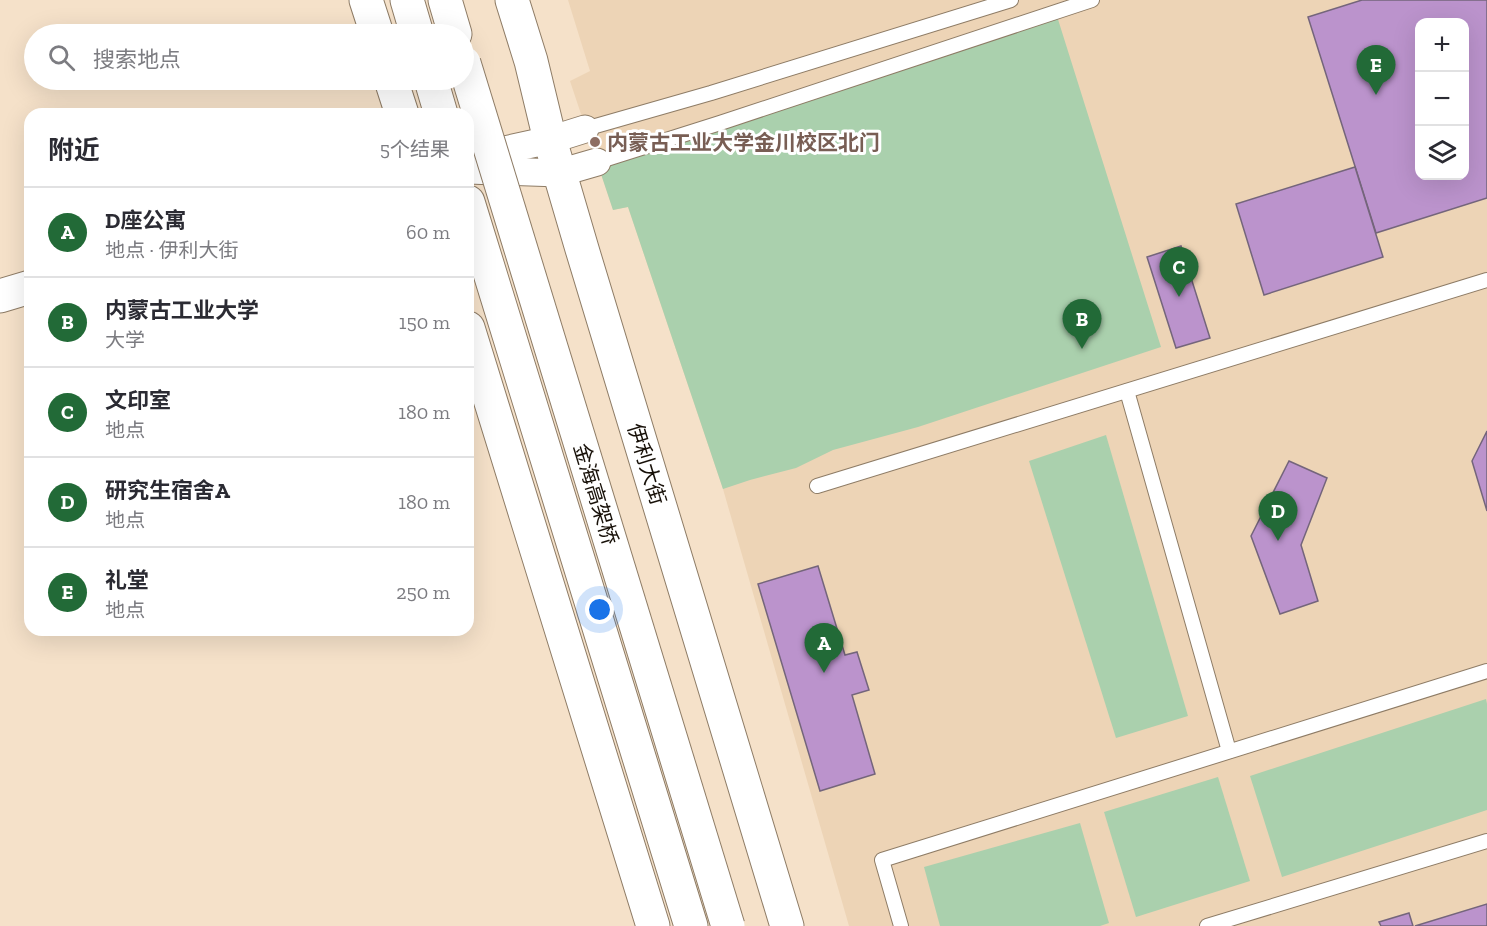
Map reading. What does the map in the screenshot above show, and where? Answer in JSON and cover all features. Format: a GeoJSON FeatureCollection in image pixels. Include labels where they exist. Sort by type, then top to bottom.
{"type":"FeatureCollection","features":[{"type":"Feature","properties":{"kind":"main road"},"geometry":{"type":"LineString","coordinates":[[366,0],[374,24]]}},
{"type":"Feature","properties":{"kind":"main road"},"geometry":{"type":"LineString","coordinates":[[407,0],[414,24]]}},
{"type":"Feature","properties":{"kind":"main road"},"geometry":{"type":"LineString","coordinates":[[445,0],[452,24]]}},
{"type":"Feature","properties":{"kind":"main road","name":"伊利大街"},"geometry":{"type":"LineString","coordinates":[[512,0],[531,61],[550,140],[588,272],[787,926]]}},
{"type":"Feature","properties":{"kind":"main road"},"geometry":{"type":"LineString","coordinates":[[394,90],[400,108]]}},
{"type":"Feature","properties":{"kind":"main road"},"geometry":{"type":"LineString","coordinates":[[434,90],[439,108]]}},
{"type":"Feature","properties":{"kind":"main road","name":"金海高架桥"},"geometry":{"type":"LineString","coordinates":[[472,90],[728,926]]}},
{"type":"Feature","properties":{"kind":"main road","name":"金海高架桥"},"geometry":{"type":"LineString","coordinates":[[474,222],[690,926]]}},
{"type":"Feature","properties":{"kind":"main road"},"geometry":{"type":"LineString","coordinates":[[0,296],[24,289]]}},
{"type":"Feature","properties":{"kind":"main road"},"geometry":{"type":"LineString","coordinates":[[474,348],[652,926]]}},
{"type":"Feature","properties":{"kind":"street"},"geometry":{"type":"LineString","coordinates":[[474,157],[550,140],[585,129]]}},
{"type":"Feature","properties":{"kind":"street"},"geometry":{"type":"LineString","coordinates":[[474,170],[560,172],[597,162]]}},
{"type":"Feature","properties":{"kind":"lane"},"geometry":{"type":"LineString","coordinates":[[585,129],[711,93],[1011,0]]}},
{"type":"Feature","properties":{"kind":"lane"},"geometry":{"type":"LineString","coordinates":[[597,162],[1092,0]]}},
{"type":"Feature","properties":{"kind":"lane"},"geometry":{"type":"LineString","coordinates":[[817,486],[1487,280]]}},
{"type":"Feature","properties":{"kind":"lane"},"geometry":{"type":"LineString","coordinates":[[1127,391],[1229,751]]}},
{"type":"Feature","properties":{"kind":"lane"},"geometry":{"type":"LineString","coordinates":[[901,926],[882,860],[1487,671]]}},
{"type":"Feature","properties":{"kind":"lane"},"geometry":{"type":"LineString","coordinates":[[1207,926],[1487,841]]}},
{"type":"Feature","properties":{"kind":"shaded area"},"geometry":{"type":"Polygon","coordinates":[[[568,0],[1487,0],[1487,926],[849,926],[723,489],[628,207],[613,210],[570,81],[590,71],[568,0]]]}},
{"type":"Feature","properties":{"kind":"green space"},"geometry":{"type":"Polygon","coordinates":[[[1056,13],[1161,347],[918,427],[833,450],[796,468],[723,489],[628,207],[613,210],[597,162],[1056,13]]]}},
{"type":"Feature","properties":{"kind":"green space"},"geometry":{"type":"Polygon","coordinates":[[[1106,435],[1188,716],[1116,738],[1029,461],[1106,435]]]}},
{"type":"Feature","properties":{"kind":"green space"},"geometry":{"type":"Polygon","coordinates":[[[1486,699],[1487,810],[1282,877],[1250,776],[1486,699]]]}},
{"type":"Feature","properties":{"kind":"green space"},"geometry":{"type":"Polygon","coordinates":[[[1218,777],[1250,881],[1136,917],[1104,812],[1218,777]]]}},
{"type":"Feature","properties":{"kind":"green space"},"geometry":{"type":"Polygon","coordinates":[[[1080,823],[1109,923],[1100,926],[940,926],[924,867],[1080,823]]]}},
{"type":"Feature","properties":{"kind":"building"},"geometry":{"type":"Polygon","coordinates":[[[1362,0],[1487,0],[1487,198],[1376,233],[1308,17],[1362,0]]]}},
{"type":"Feature","properties":{"kind":"building"},"geometry":{"type":"Polygon","coordinates":[[[1355,167],[1383,257],[1264,295],[1236,204],[1355,167]]]}},
{"type":"Feature","properties":{"kind":"building"},"geometry":{"type":"Polygon","coordinates":[[[1181,246],[1210,338],[1176,348],[1147,257],[1181,246]]]}},
{"type":"Feature","properties":{"kind":"building"},"geometry":{"type":"Polygon","coordinates":[[[1487,431],[1487,511],[1472,461],[1487,431]]]}},
{"type":"Feature","properties":{"kind":"building"},"geometry":{"type":"Polygon","coordinates":[[[1289,461],[1327,478],[1301,545],[1318,601],[1280,614],[1251,536],[1289,461]]]}},
{"type":"Feature","properties":{"kind":"building"},"geometry":{"type":"Polygon","coordinates":[[[818,566],[845,655],[857,652],[869,690],[852,695],[875,774],[820,791],[758,584],[818,566]]]}},
{"type":"Feature","properties":{"kind":"building"},"geometry":{"type":"Polygon","coordinates":[[[1487,904],[1487,926],[1415,926],[1487,904]]]}},
{"type":"Feature","properties":{"kind":"building"},"geometry":{"type":"Polygon","coordinates":[[[1409,913],[1413,926],[1381,926],[1379,922],[1409,913]]]}},
{"type":"Feature","properties":{"kind":"place","name":"礼堂"},"geometry":{"type":"Point","coordinates":[1376,95]}},
{"type":"Feature","properties":{"kind":"place","name":"内蒙古工业大学金川校区北门"},"geometry":{"type":"Point","coordinates":[595,142]}},
{"type":"Feature","properties":{"kind":"place","name":"文印室"},"geometry":{"type":"Point","coordinates":[1179,297]}},
{"type":"Feature","properties":{"kind":"place","name":"内蒙古工业大学"},"geometry":{"type":"Point","coordinates":[1082,349]}},
{"type":"Feature","properties":{"kind":"place","name":"研究生宿舍A"},"geometry":{"type":"Point","coordinates":[1278,541]}},
{"type":"Feature","properties":{"kind":"place","name":"D座公寓"},"geometry":{"type":"Point","coordinates":[824,673]}}]}
